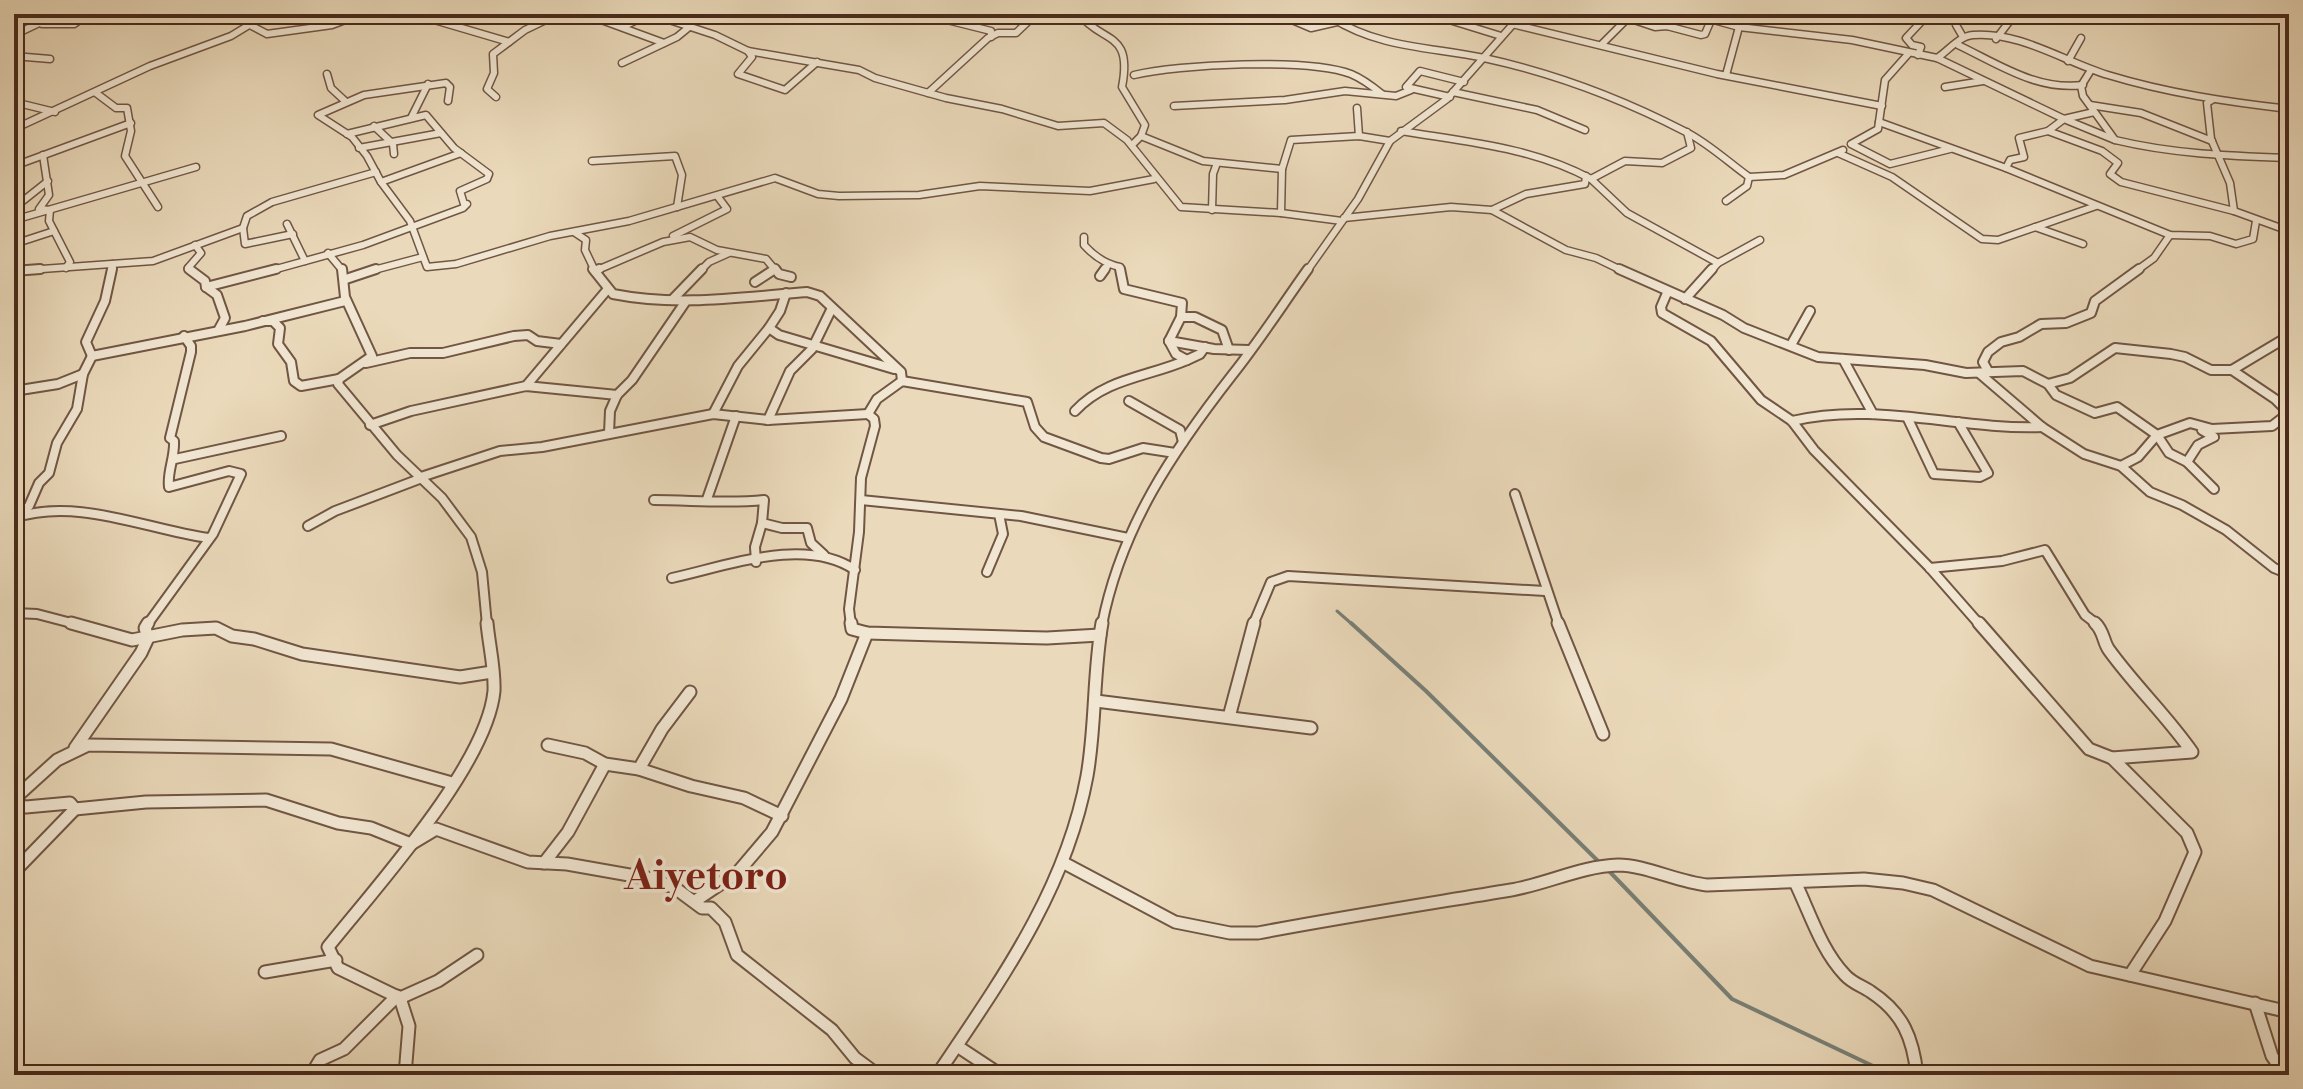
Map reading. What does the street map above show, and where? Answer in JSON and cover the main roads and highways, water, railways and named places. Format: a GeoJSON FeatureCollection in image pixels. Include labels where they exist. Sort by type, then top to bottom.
{"type":"FeatureCollection","features":[{"type":"Feature","properties":{"kind":"waterway"},"geometry":{"type":"LineString","coordinates":[[1337,611],[1353,625]]}},
{"type":"Feature","properties":{"kind":"waterway"},"geometry":{"type":"LineString","coordinates":[[1351,623],[1426,691],[1600,863]]}},
{"type":"Feature","properties":{"kind":"waterway"},"geometry":{"type":"LineString","coordinates":[[1609,871],[1732,999],[1892,1075]]}},
{"type":"Feature","properties":{"kind":"district","name":"Aiyetoro"},"geometry":{"type":"Point","coordinates":[706,877]}}]}
